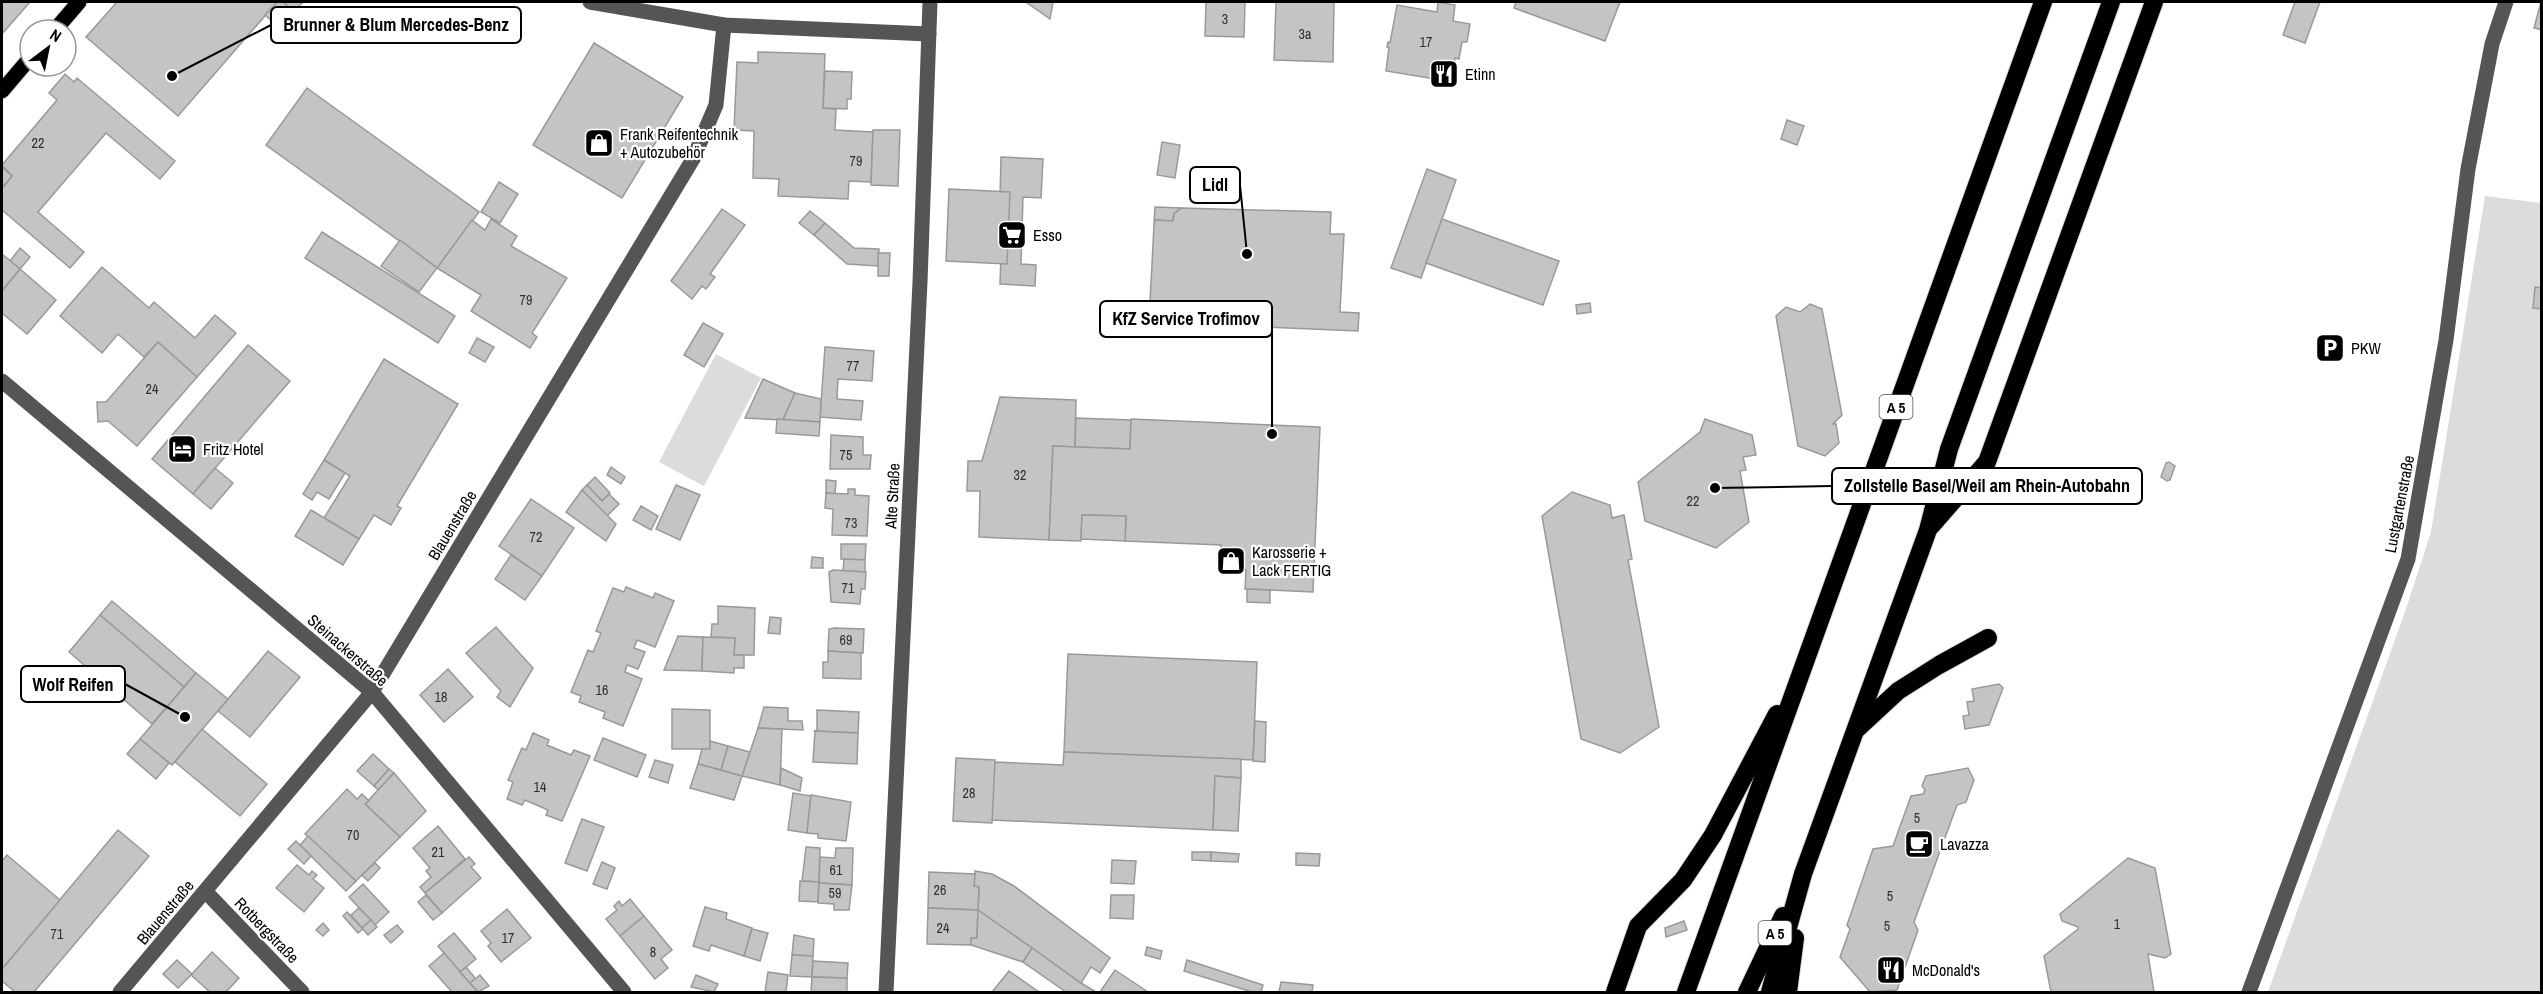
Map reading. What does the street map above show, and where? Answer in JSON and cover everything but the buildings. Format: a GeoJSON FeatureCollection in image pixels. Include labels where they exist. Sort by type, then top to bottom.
{"type":"FeatureCollection","features":[{"type":"Feature","properties":{"kind":"highway","name":"A 5"},"geometry":{"type":"LineString","coordinates":[[1686,993],[2043,2]]}},
{"type":"Feature","properties":{"kind":"highway","name":"A 5"},"geometry":{"type":"LineString","coordinates":[[1770,993],[1803,874],[1928,530],[1949,449],[2111,2]]}},
{"type":"Feature","properties":{"kind":"highway"},"geometry":{"type":"LineString","coordinates":[[1928,530],[1987,462],[2154,2]]}},
{"type":"Feature","properties":{"kind":"highway"},"geometry":{"type":"LineString","coordinates":[[1856,730],[1898,691],[1939,664],[1988,638]]}},
{"type":"Feature","properties":{"kind":"highway"},"geometry":{"type":"LineString","coordinates":[[1616,993],[1638,926],[1683,880],[1713,835],[1802,671]]}},
{"type":"Feature","properties":{"kind":"highway","name":"A 5"},"geometry":{"type":"LineString","coordinates":[[1747,993],[1803,874]]}},
{"type":"Feature","properties":{"kind":"highway","name":"A 5"},"geometry":{"type":"LineString","coordinates":[[1788,993],[1803,874]]}},
{"type":"Feature","properties":{"kind":"main road"},"geometry":{"type":"LineString","coordinates":[[65,18],[79,2]]}},
{"type":"Feature","properties":{"kind":"main road"},"geometry":{"type":"LineString","coordinates":[[2,91],[18,72]]}},
{"type":"Feature","properties":{"kind":"street"},"geometry":{"type":"LineString","coordinates":[[590,2],[724,25],[929,34]]}},
{"type":"Feature","properties":{"kind":"street","name":"Alte Straße"},"geometry":{"type":"LineString","coordinates":[[886,993],[930,2]]}},
{"type":"Feature","properties":{"kind":"street","name":"Lustgartenstraße"},"geometry":{"type":"LineString","coordinates":[[2249,993],[2408,559],[2446,340],[2468,169],[2492,44],[2506,2]]}},
{"type":"Feature","properties":{"kind":"street","name":"Blauenstraße"},"geometry":{"type":"LineString","coordinates":[[120,993],[372,692],[693,159],[716,105],[724,25]]}},
{"type":"Feature","properties":{"kind":"street","name":"Steinackerstraße"},"geometry":{"type":"LineString","coordinates":[[2,381],[372,692],[624,993]]}},
{"type":"Feature","properties":{"kind":"street","name":"Rotbergstraße"},"geometry":{"type":"LineString","coordinates":[[206,892],[302,993]]}},
{"type":"Feature","properties":{"kind":"shaded area"},"geometry":{"type":"Polygon","coordinates":[[[2485,196],[2541,203],[2541,992],[2268,992],[2406,609],[2431,532],[2485,196]]]}},
{"type":"Feature","properties":{"kind":"shaded area"},"geometry":{"type":"Polygon","coordinates":[[[716,354],[761,378],[704,486],[659,462],[716,354]]]}},
{"type":"Feature","properties":{"kind":"place","name":"Etinn"},"geometry":{"type":"Point","coordinates":[1444,74]}},
{"type":"Feature","properties":{"kind":"place","name":"Brunner & Blum Mercedes-Benz"},"geometry":{"type":"Point","coordinates":[172,76]}},
{"type":"Feature","properties":{"kind":"place","name":"Frank Reifentechnik + Autozubehör"},"geometry":{"type":"Point","coordinates":[599,143]}},
{"type":"Feature","properties":{"kind":"place","name":"Esso"},"geometry":{"type":"Point","coordinates":[1012,235]}},
{"type":"Feature","properties":{"kind":"place","name":"Lidl"},"geometry":{"type":"Point","coordinates":[1247,254]}},
{"type":"Feature","properties":{"kind":"place","name":"PKW"},"geometry":{"type":"Point","coordinates":[2330,348]}},
{"type":"Feature","properties":{"kind":"place","name":"KfZ Service Trofimov"},"geometry":{"type":"Point","coordinates":[1272,434]}},
{"type":"Feature","properties":{"kind":"place","name":"Fritz Hotel"},"geometry":{"type":"Point","coordinates":[182,449]}},
{"type":"Feature","properties":{"kind":"place","name":"Zollstelle Basel/Weil am Rhein-Autobahn"},"geometry":{"type":"Point","coordinates":[1715,488]}},
{"type":"Feature","properties":{"kind":"place","name":"Karosserie + Lack FERTIG"},"geometry":{"type":"Point","coordinates":[1231,561]}},
{"type":"Feature","properties":{"kind":"place","name":"Wolf Reifen"},"geometry":{"type":"Point","coordinates":[185,717]}},
{"type":"Feature","properties":{"kind":"place","name":"Lavazza"},"geometry":{"type":"Point","coordinates":[1919,844]}},
{"type":"Feature","properties":{"kind":"place","name":"McDonald's"},"geometry":{"type":"Point","coordinates":[1891,970]}}]}
